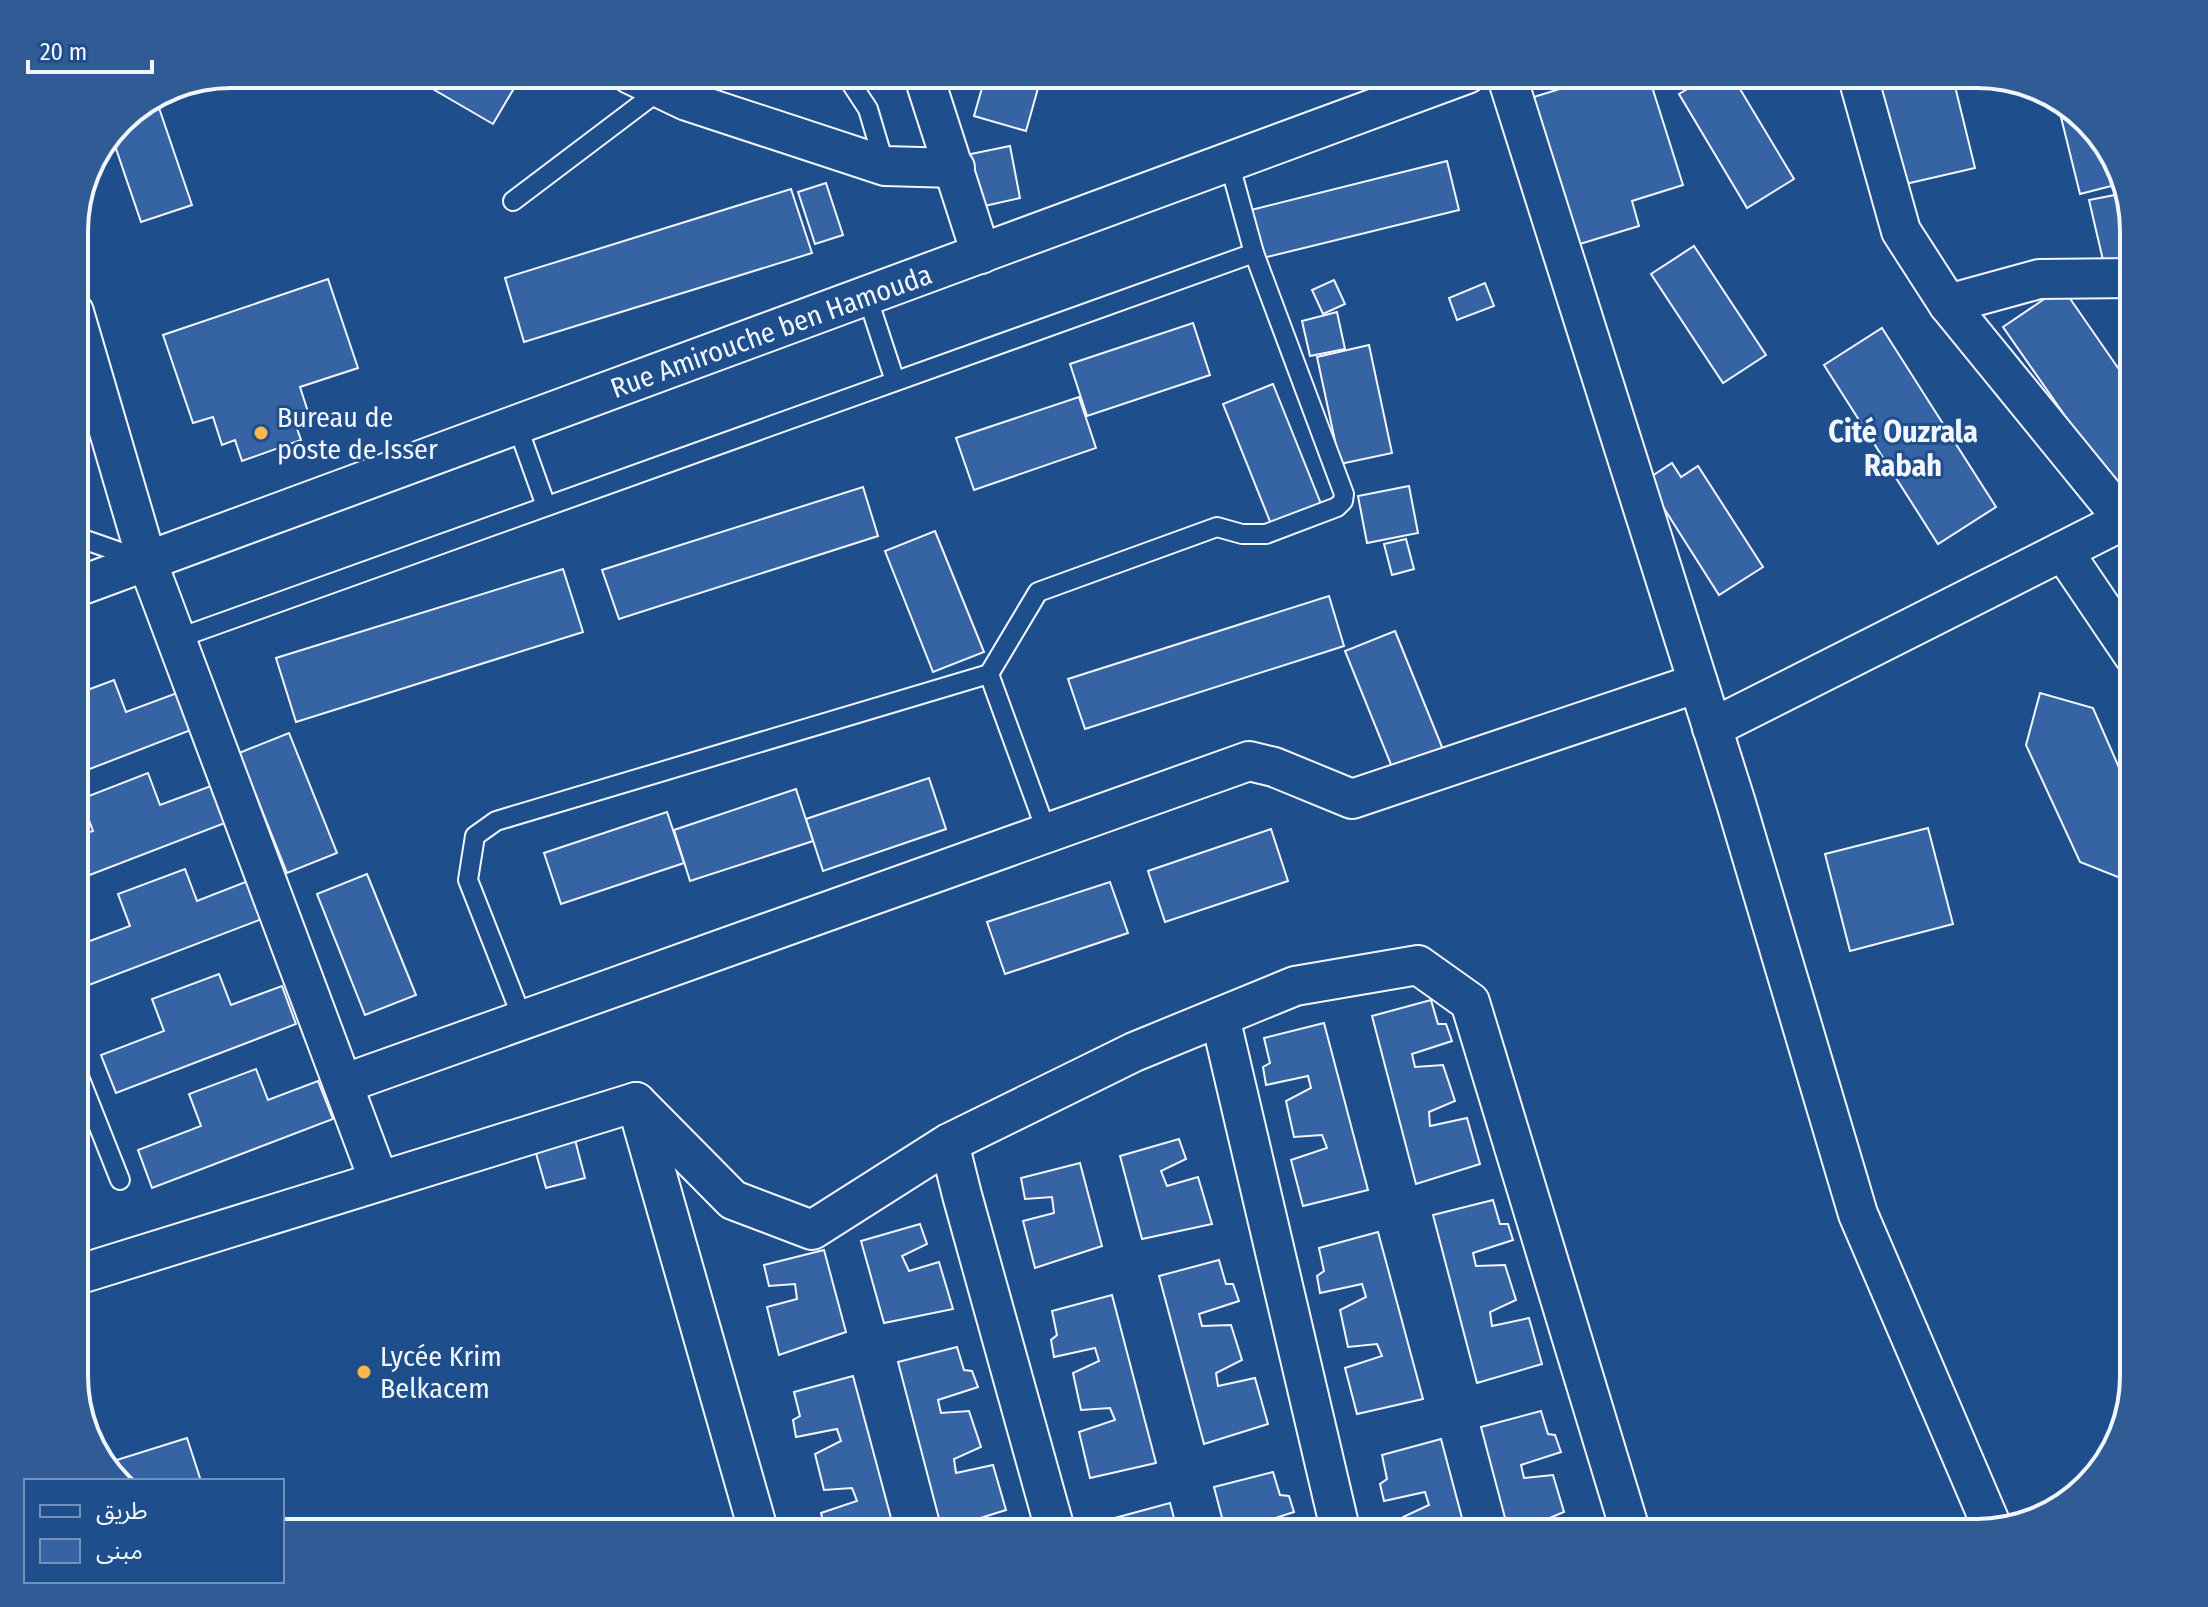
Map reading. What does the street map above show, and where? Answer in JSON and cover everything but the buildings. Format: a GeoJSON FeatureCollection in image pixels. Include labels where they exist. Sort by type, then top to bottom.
{"type":"FeatureCollection","features":[{"type":"Feature","properties":{"kind":"street"},"geometry":{"type":"LineString","coordinates":[[670,88],[687,101],[885,166],[955,168]]}},
{"type":"Feature","properties":{"kind":"street"},"geometry":{"type":"LineString","coordinates":[[930,88],[981,254]]}},
{"type":"Feature","properties":{"kind":"street","name":"Rue Amirouche ben Hamouda"},"geometry":{"type":"LineString","coordinates":[[88,583],[1429,88]]}},
{"type":"Feature","properties":{"kind":"street"},"geometry":{"type":"LineString","coordinates":[[1510,88],[1712,728],[1858,1214],[1988,1518]]}},
{"type":"Feature","properties":{"kind":"street"},"geometry":{"type":"LineString","coordinates":[[1861,88],[1901,231],[1948,304],[2120,506]]}},
{"type":"Feature","properties":{"kind":"street"},"geometry":{"type":"LineString","coordinates":[[1948,304],[2039,279],[2120,278]]}},
{"type":"Feature","properties":{"kind":"street"},"geometry":{"type":"LineString","coordinates":[[88,360],[147,561],[379,1181]]}},
{"type":"Feature","properties":{"kind":"street"},"geometry":{"type":"LineString","coordinates":[[1712,728],[2120,522]]}},
{"type":"Feature","properties":{"kind":"street"},"geometry":{"type":"LineString","coordinates":[[2063,551],[2120,635]]}},
{"type":"Feature","properties":{"kind":"street"},"geometry":{"type":"LineString","coordinates":[[343,1084],[1249,761],[1274,767],[1352,799],[1698,683]]}},
{"type":"Feature","properties":{"kind":"street"},"geometry":{"type":"LineString","coordinates":[[636,1102],[733,1200],[812,1230],[949,1143],[1134,1052],[1295,986],[1418,965],[1470,1002],[1627,1519]]}},
{"type":"Feature","properties":{"kind":"street"},"geometry":{"type":"LineString","coordinates":[[1220,1017],[1338,1519]]}},
{"type":"Feature","properties":{"kind":"street"},"geometry":{"type":"LineString","coordinates":[[88,1272],[636,1102]]}},
{"type":"Feature","properties":{"kind":"street"},"geometry":{"type":"LineString","coordinates":[[636,1102],[755,1519]]}},
{"type":"Feature","properties":{"kind":"street"},"geometry":{"type":"LineString","coordinates":[[949,1143],[1052,1519]]}},
{"type":"Feature","properties":{"kind":"lane"},"geometry":{"type":"LineString","coordinates":[[513,201],[647,88]]}},
{"type":"Feature","properties":{"kind":"lane"},"geometry":{"type":"LineString","coordinates":[[854,88],[868,109],[885,166]]}},
{"type":"Feature","properties":{"kind":"lane"},"geometry":{"type":"LineString","coordinates":[[523,1020],[468,880],[475,836],[496,821],[989,674],[1038,592],[1217,527],[1242,534],[1266,534],[1337,507],[1343,501],[1344,494],[1254,253],[1229,162]]}},
{"type":"Feature","properties":{"kind":"lane"},"geometry":{"type":"LineString","coordinates":[[176,639],[1254,253]]}},
{"type":"Feature","properties":{"kind":"lane"},"geometry":{"type":"LineString","coordinates":[[867,296],[895,381]]}},
{"type":"Feature","properties":{"kind":"lane"},"geometry":{"type":"LineString","coordinates":[[517,425],[546,506]]}},
{"type":"Feature","properties":{"kind":"lane"},"geometry":{"type":"LineString","coordinates":[[88,541],[147,561]]}},
{"type":"Feature","properties":{"kind":"lane"},"geometry":{"type":"LineString","coordinates":[[989,674],[1047,833]]}},
{"type":"Feature","properties":{"kind":"lane"},"geometry":{"type":"LineString","coordinates":[[88,1099],[120,1180]]}},
{"type":"Feature","properties":{"kind":"place","name":"Bureau de poste de Isser"},"geometry":{"type":"Point","coordinates":[261,433]}},
{"type":"Feature","properties":{"kind":"place","name":"Lycée Krim Belkacem"},"geometry":{"type":"Point","coordinates":[364,1372]}},
{"type":"Feature","properties":{"kind":"district","name":"Cité Ouzrala Rabah"},"geometry":{"type":"Point","coordinates":[1903,449]}}]}
